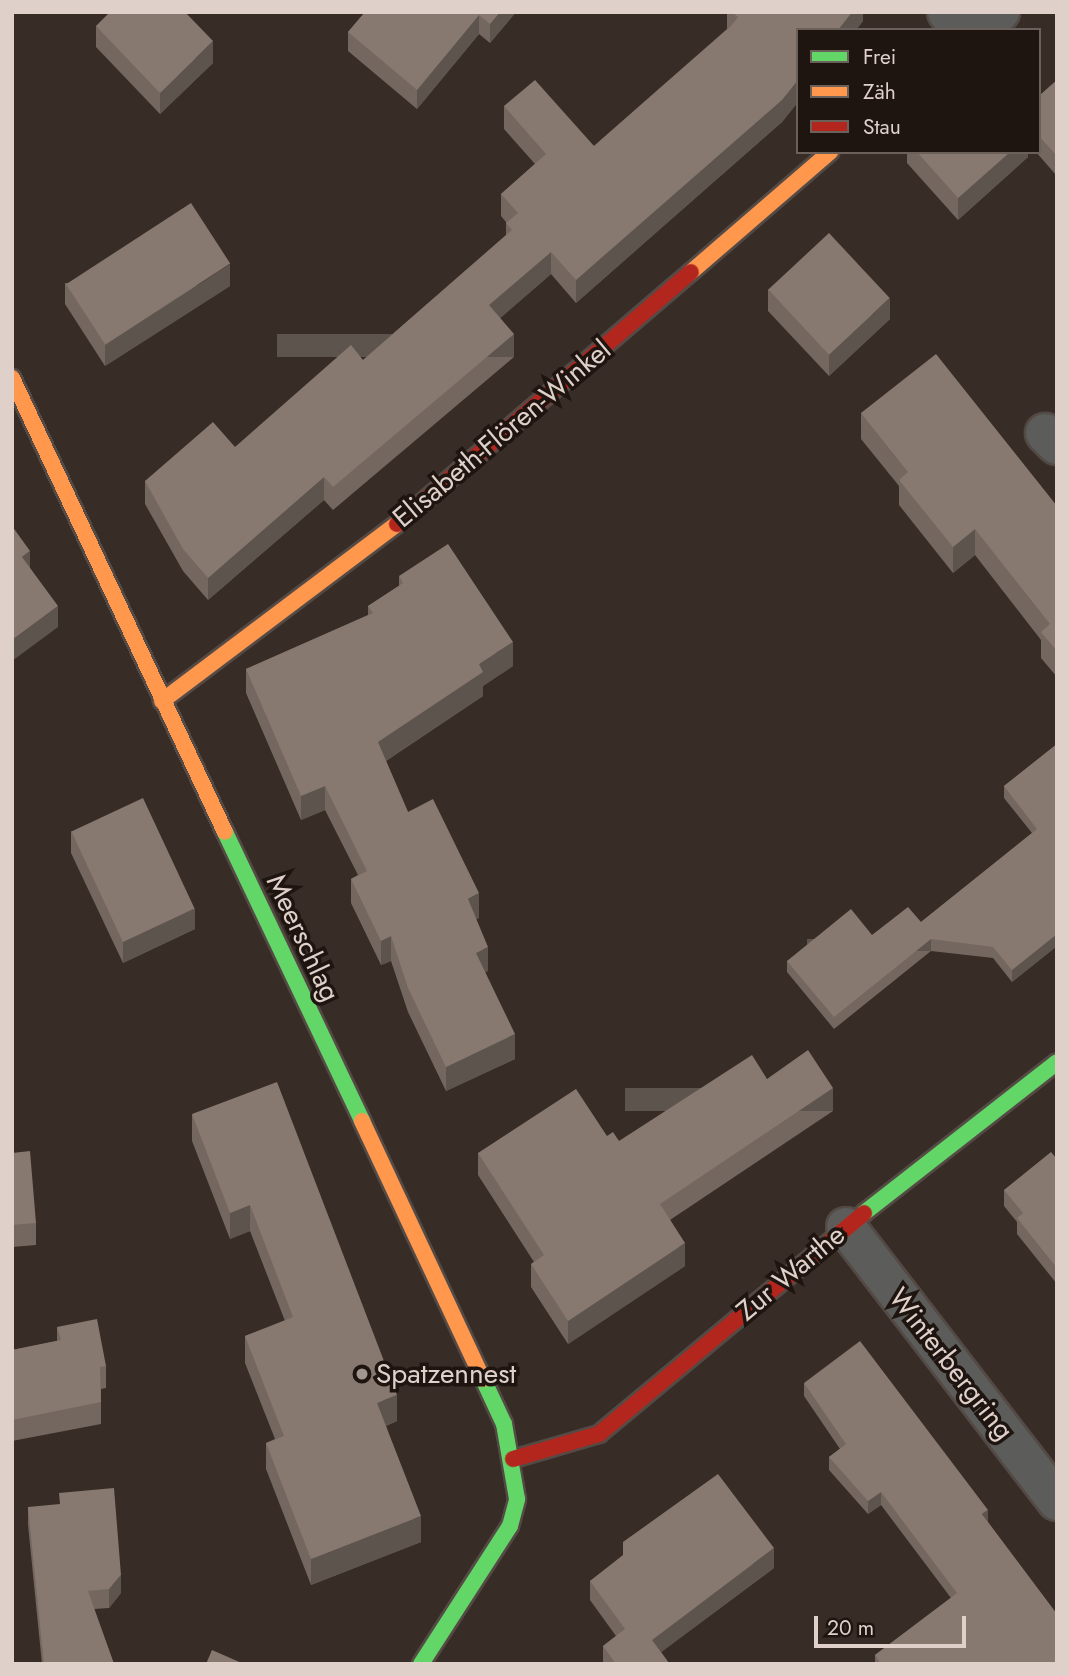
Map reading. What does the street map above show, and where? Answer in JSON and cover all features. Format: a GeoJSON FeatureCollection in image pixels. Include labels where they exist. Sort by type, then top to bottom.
{"type":"FeatureCollection","features":[{"type":"Feature","properties":{"kind":"street"},"geometry":{"type":"LineString","coordinates":[[947,12],[959,28]]}},
{"type":"Feature","properties":{"kind":"street"},"geometry":{"type":"LineString","coordinates":[[977,28],[1000,12]]}},
{"type":"Feature","properties":{"kind":"street","name":"Elisabeth-Flören-Winkel"},"geometry":{"type":"LineString","coordinates":[[162,701],[416,510],[828,154]]}},
{"type":"Feature","properties":{"kind":"street","name":"Meerschlag"},"geometry":{"type":"LineString","coordinates":[[12,378],[504,1424],[513,1459],[517,1499],[510,1526],[421,1664]]}},
{"type":"Feature","properties":{"kind":"street","name":"Zur Warthe"},"geometry":{"type":"LineString","coordinates":[[513,1459],[599,1434],[846,1227],[1057,1062]]}},
{"type":"Feature","properties":{"kind":"street","name":"Winterbergring"},"geometry":{"type":"LineString","coordinates":[[846,1227],[1057,1501]]}},
{"type":"Feature","properties":{"kind":"building"},"geometry":{"type":"Polygon","coordinates":[[[110,12],[185,12],[213,41],[160,93],[96,26],[110,12]]]}},
{"type":"Feature","properties":{"kind":"building"},"geometry":{"type":"Polygon","coordinates":[[[365,12],[500,12],[490,24],[479,15],[417,90],[348,32],[365,12]]]}},
{"type":"Feature","properties":{"kind":"building"},"geometry":{"type":"Polygon","coordinates":[[[732,12],[852,12],[840,28],[796,28],[796,82],[782,100],[576,280],[551,252],[489,305],[514,334],[333,487],[324,477],[208,578],[183,549],[145,481],[213,422],[235,447],[351,345],[363,360],[512,230],[506,223],[518,213],[501,194],[546,154],[504,106],[535,80],[594,146],[738,17],[732,12]]]}},
{"type":"Feature","properties":{"kind":"building"},"geometry":{"type":"Polygon","coordinates":[[[1057,80],[1057,155],[1041,138],[1041,94],[1057,80]]]}},
{"type":"Feature","properties":{"kind":"building"},"geometry":{"type":"Polygon","coordinates":[[[919,154],[1008,154],[958,198],[919,154]]]}},
{"type":"Feature","properties":{"kind":"building"},"geometry":{"type":"Polygon","coordinates":[[[191,203],[230,263],[105,345],[66,284],[191,203]]]}},
{"type":"Feature","properties":{"kind":"building"},"geometry":{"type":"Polygon","coordinates":[[[829,233],[890,298],[829,355],[768,290],[829,233]]]}},
{"type":"Feature","properties":{"kind":"building"},"geometry":{"type":"Polygon","coordinates":[[[936,354],[1057,506],[1057,651],[1041,632],[1050,624],[975,529],[953,547],[899,480],[908,472],[861,413],[936,354]]]}},
{"type":"Feature","properties":{"kind":"building"},"geometry":{"type":"Polygon","coordinates":[[[12,526],[30,551],[22,557],[58,606],[12,640],[12,526]]]}},
{"type":"Feature","properties":{"kind":"building"},"geometry":{"type":"Polygon","coordinates":[[[448,544],[513,642],[479,664],[483,672],[378,742],[408,812],[433,799],[479,893],[468,899],[488,947],[476,953],[515,1034],[446,1067],[408,988],[391,936],[381,941],[351,879],[367,871],[325,786],[301,796],[246,669],[373,613],[368,606],[403,583],[399,576],[448,544]]]}},
{"type":"Feature","properties":{"kind":"building"},"geometry":{"type":"Polygon","coordinates":[[[1057,744],[1057,934],[1012,970],[993,947],[931,939],[834,1017],[787,961],[851,909],[872,935],[908,907],[921,922],[1037,829],[1004,786],[1057,744]]]}},
{"type":"Feature","properties":{"kind":"building"},"geometry":{"type":"Polygon","coordinates":[[[143,798],[195,909],[123,942],[71,831],[143,798]]]}},
{"type":"Feature","properties":{"kind":"building"},"geometry":{"type":"Polygon","coordinates":[[[808,1050],[833,1088],[660,1204],[685,1243],[568,1321],[531,1264],[544,1255],[478,1153],[576,1089],[607,1136],[613,1132],[619,1141],[752,1055],[767,1079],[808,1050]]]}},
{"type":"Feature","properties":{"kind":"building"},"geometry":{"type":"Polygon","coordinates":[[[277,1082],[397,1395],[377,1403],[421,1516],[311,1559],[266,1443],[284,1436],[245,1336],[293,1317],[250,1205],[230,1213],[192,1114],[277,1082]]]}},
{"type":"Feature","properties":{"kind":"building"},"geometry":{"type":"Polygon","coordinates":[[[30,1151],[36,1223],[12,1225],[12,1153],[30,1151]]]}},
{"type":"Feature","properties":{"kind":"building"},"geometry":{"type":"Polygon","coordinates":[[[1051,1152],[1057,1159],[1057,1268],[1017,1218],[1023,1213],[1004,1190],[1051,1152]]]}},
{"type":"Feature","properties":{"kind":"building"},"geometry":{"type":"Polygon","coordinates":[[[97,1319],[106,1366],[100,1367],[101,1402],[12,1420],[12,1350],[61,1340],[57,1327],[97,1319]]]}},
{"type":"Feature","properties":{"kind":"building"},"geometry":{"type":"Polygon","coordinates":[[[860,1341],[988,1510],[982,1514],[1057,1614],[1057,1664],[881,1664],[875,1655],[957,1593],[881,1492],[868,1501],[829,1457],[846,1444],[804,1383],[860,1341]]]}},
{"type":"Feature","properties":{"kind":"building"},"geometry":{"type":"Polygon","coordinates":[[[718,1474],[774,1548],[652,1640],[668,1664],[616,1664],[603,1646],[625,1629],[590,1581],[623,1555],[623,1542],[718,1474]]]}},
{"type":"Feature","properties":{"kind":"building"},"geometry":{"type":"Polygon","coordinates":[[[114,1488],[121,1575],[109,1589],[88,1591],[114,1664],[44,1664],[28,1507],[60,1504],[59,1493],[114,1488]]]}},
{"type":"Feature","properties":{"kind":"building"},"geometry":{"type":"Polygon","coordinates":[[[212,1650],[244,1664],[206,1664],[212,1650]]]}},
{"type":"Feature","properties":{"kind":"traffic: fast"},"geometry":{"type":"LineString","coordinates":[[225,832],[362,1121]]}},
{"type":"Feature","properties":{"kind":"traffic: fast"},"geometry":{"type":"LineString","coordinates":[[864,1213],[1057,1062]]}},
{"type":"Feature","properties":{"kind":"traffic: fast"},"geometry":{"type":"LineString","coordinates":[[421,1664],[510,1526],[517,1499],[504,1424],[483,1379]]}},
{"type":"Feature","properties":{"kind":"traffic: slow"},"geometry":{"type":"LineString","coordinates":[[691,272],[828,154]]}},
{"type":"Feature","properties":{"kind":"traffic: slow"},"geometry":{"type":"LineString","coordinates":[[12,378],[225,832]]}},
{"type":"Feature","properties":{"kind":"traffic: slow"},"geometry":{"type":"LineString","coordinates":[[162,701],[397,524]]}},
{"type":"Feature","properties":{"kind":"traffic: slow"},"geometry":{"type":"LineString","coordinates":[[362,1121],[483,1379]]}},
{"type":"Feature","properties":{"kind":"traffic: jam"},"geometry":{"type":"LineString","coordinates":[[397,524],[691,272]]}},
{"type":"Feature","properties":{"kind":"traffic: jam"},"geometry":{"type":"LineString","coordinates":[[513,1459],[599,1434],[864,1213]]}},
{"type":"Feature","properties":{"kind":"place","name":"Spatzennest"},"geometry":{"type":"Point","coordinates":[362,1374]}}]}
